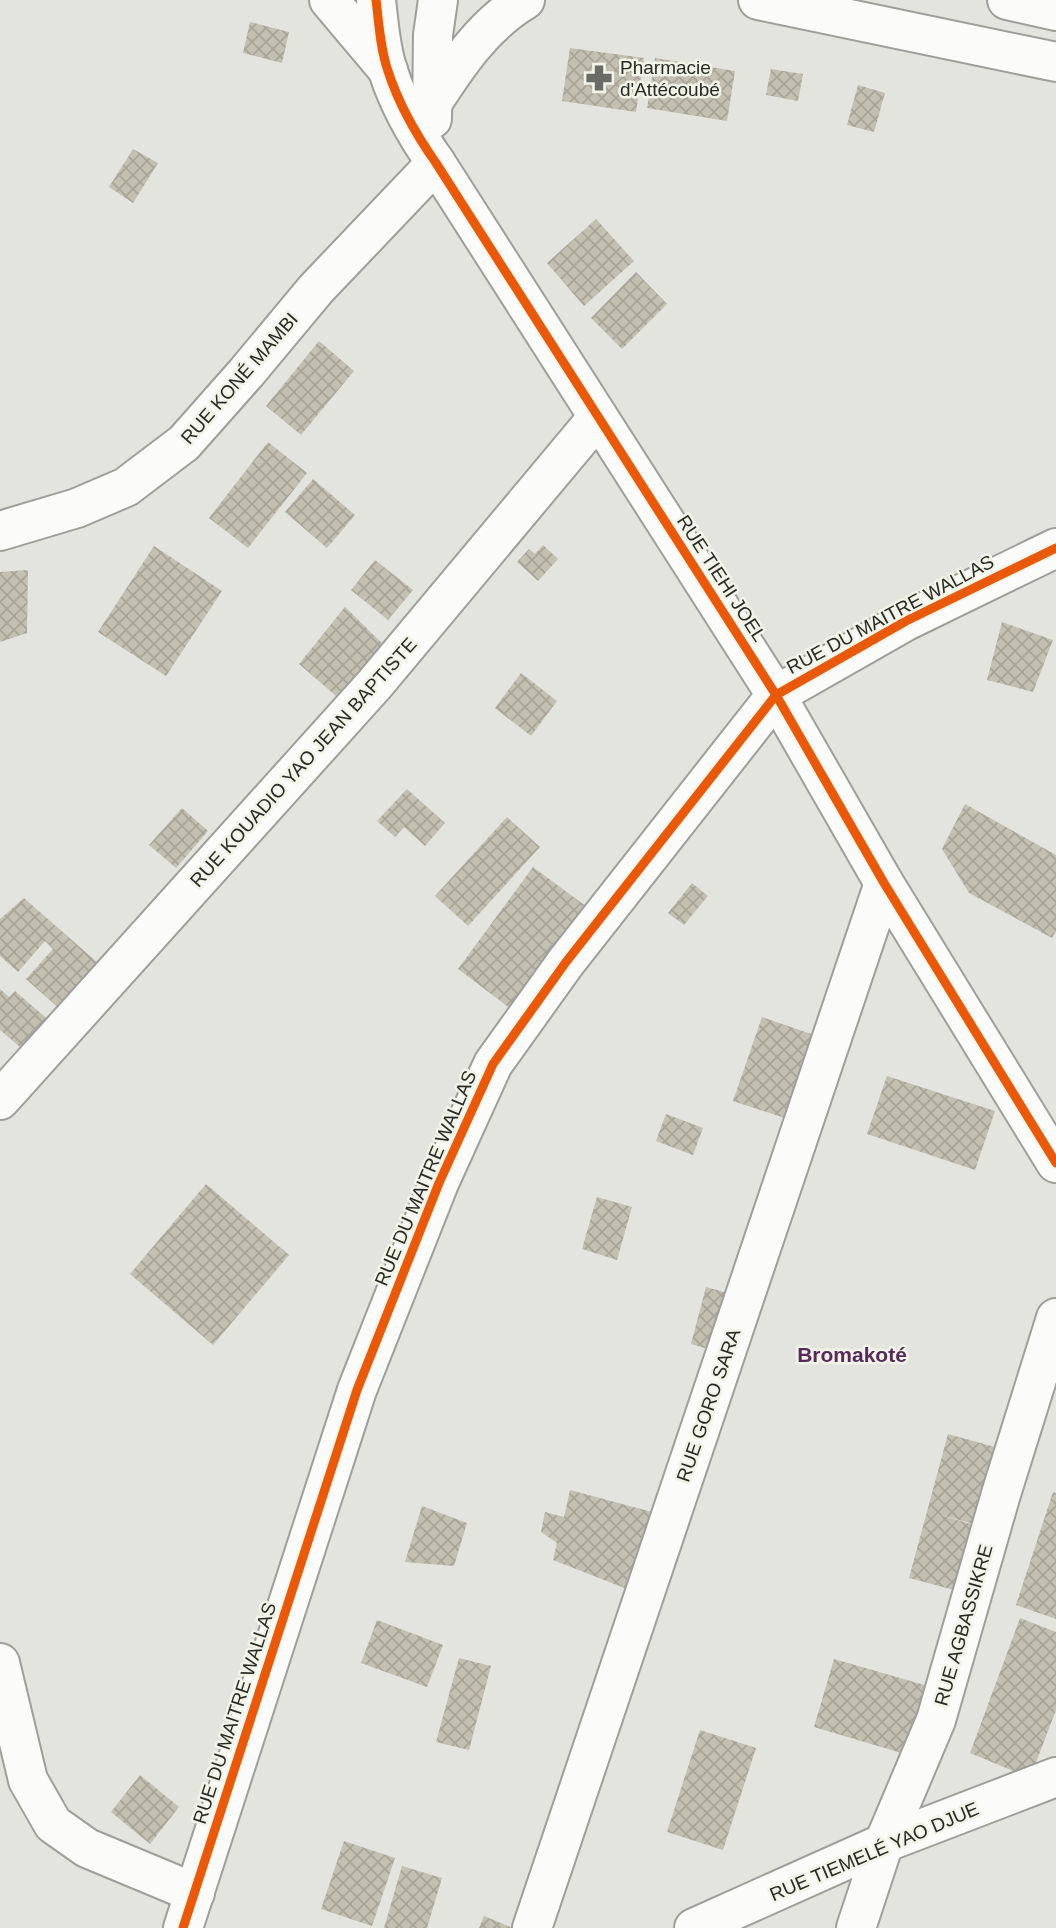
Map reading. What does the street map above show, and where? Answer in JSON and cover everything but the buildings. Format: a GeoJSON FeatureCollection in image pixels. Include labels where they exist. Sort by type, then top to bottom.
{"type":"FeatureCollection","features":[{"type":"Feature","properties":{"kind":"street"},"geometry":{"type":"LineString","coordinates":[[329,0],[388,70]]}},
{"type":"Feature","properties":{"kind":"street"},"geometry":{"type":"LineString","coordinates":[[376,0],[388,70]]}},
{"type":"Feature","properties":{"kind":"street"},"geometry":{"type":"LineString","coordinates":[[436,163],[431,105],[433,35],[438,0]]}},
{"type":"Feature","properties":{"kind":"street"},"geometry":{"type":"LineString","coordinates":[[431,105],[462,58],[485,31],[525,0]]}},
{"type":"Feature","properties":{"kind":"street"},"geometry":{"type":"LineString","coordinates":[[758,0],[1056,62]]}},
{"type":"Feature","properties":{"kind":"street"},"geometry":{"type":"LineString","coordinates":[[1007,0],[1056,11]]}},
{"type":"Feature","properties":{"kind":"street","name":"RUE TIEHI JOEL"},"geometry":{"type":"LineString","coordinates":[[388,70],[422,144],[776,695],[884,883],[1056,1163]]}},
{"type":"Feature","properties":{"kind":"street","name":"RUE KONÉ MAMBI"},"geometry":{"type":"LineString","coordinates":[[0,531],[77,508],[125,487],[184,443],[316,289],[436,163]]}},
{"type":"Feature","properties":{"kind":"street","name":"RUE KOUADIO YAO JEAN BAPTISTE"},"geometry":{"type":"LineString","coordinates":[[0,1100],[374,684],[598,417]]}},
{"type":"Feature","properties":{"kind":"street","name":"RUE DU MAITRE WALLAS"},"geometry":{"type":"LineString","coordinates":[[189,1910],[357,1390],[439,1183],[493,1064],[566,962],[776,695],[906,621],[1056,548]]}},
{"type":"Feature","properties":{"kind":"street","name":"RUE GORO SARA"},"geometry":{"type":"LineString","coordinates":[[532,1928],[884,883]]}},
{"type":"Feature","properties":{"kind":"street","name":"RUE AGBASSIKRE"},"geometry":{"type":"LineString","coordinates":[[856,1928],[884,1843],[936,1720],[1001,1494],[1056,1318]]}},
{"type":"Feature","properties":{"kind":"street"},"geometry":{"type":"LineString","coordinates":[[0,1663],[28,1780],[53,1824],[87,1848],[189,1910]]}},
{"type":"Feature","properties":{"kind":"street","name":"RUE TIEMELÉ YAO DJUE"},"geometry":{"type":"LineString","coordinates":[[694,1928],[884,1843],[1056,1777]]}},
{"type":"Feature","properties":{"kind":"cycle path"},"geometry":{"type":"LineString","coordinates":[[376,0],[385,62],[397,95],[415,130],[776,695],[884,883],[1056,1163]]}},
{"type":"Feature","properties":{"kind":"cycle path"},"geometry":{"type":"LineString","coordinates":[[183,1928],[357,1390],[439,1183],[493,1064],[566,962],[776,695],[906,621],[1056,548]]}},
{"type":"Feature","properties":{"kind":"place","name":"Pharmacie d'Attécoubé"},"geometry":{"type":"Point","coordinates":[599,78]}},
{"type":"Feature","properties":{"kind":"district","name":"Bromakoté"},"geometry":{"type":"Point","coordinates":[852,1355]}}]}
